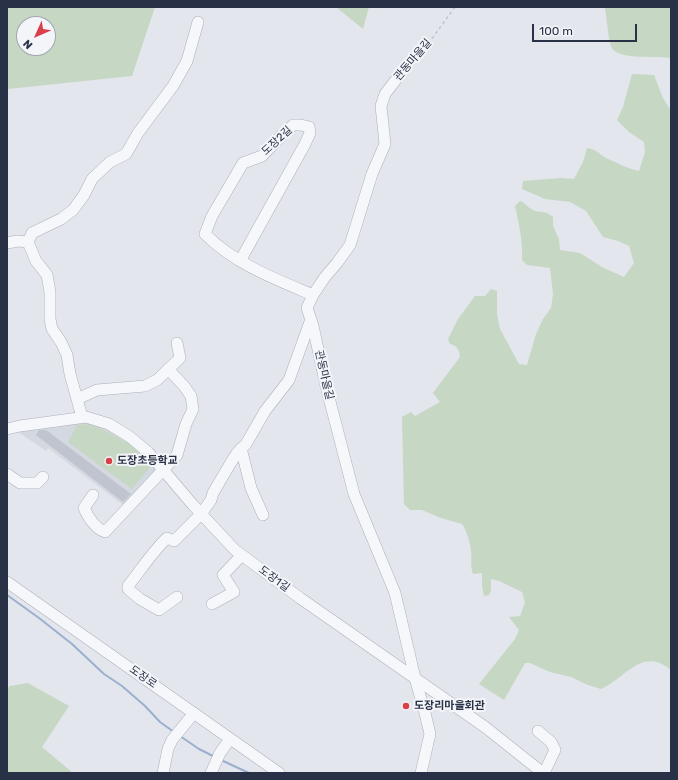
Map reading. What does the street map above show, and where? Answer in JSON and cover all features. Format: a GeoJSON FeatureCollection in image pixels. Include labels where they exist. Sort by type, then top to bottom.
{"type":"FeatureCollection","features":[{"type":"Feature","properties":{"kind":"street"},"geometry":{"type":"LineString","coordinates":[[82,417],[70,374],[67,355],[61,342],[52,329],[50,319],[50,292],[47,275],[36,260],[28,242],[32,233],[61,219],[73,210],[96,175],[110,162],[126,154],[138,133],[173,86],[187,61],[198,22]]}},
{"type":"Feature","properties":{"kind":"street","name":"관동마을길"},"geometry":{"type":"LineString","coordinates":[[395,81],[385,94],[381,106],[385,144],[369,180],[350,245],[338,263],[325,277],[313,295],[308,308],[354,494],[395,593],[430,734],[421,773]]}},
{"type":"Feature","properties":{"kind":"street","name":"도장2길"},"geometry":{"type":"LineString","coordinates":[[240,262],[305,144],[310,133],[309,127],[293,125],[262,156],[243,163],[212,216],[205,234],[214,244],[240,262],[258,272],[313,295]]}},
{"type":"Feature","properties":{"kind":"street"},"geometry":{"type":"LineString","coordinates":[[7,243],[18,241],[28,242]]}},
{"type":"Feature","properties":{"kind":"street"},"geometry":{"type":"LineString","coordinates":[[177,597],[159,610],[128,589],[128,586],[156,548],[167,538],[174,541],[201,514],[211,500],[213,493],[230,464],[256,428],[264,411],[289,380],[311,319]]}},
{"type":"Feature","properties":{"kind":"street"},"geometry":{"type":"LineString","coordinates":[[77,399],[97,390],[145,386],[157,380],[180,358],[176,343]]}},
{"type":"Feature","properties":{"kind":"street"},"geometry":{"type":"LineString","coordinates":[[93,495],[84,508],[88,517],[105,532],[164,471],[177,455],[186,424],[193,409],[191,396],[168,369]]}},
{"type":"Feature","properties":{"kind":"street","name":"도장1길"},"geometry":{"type":"LineString","coordinates":[[7,429],[86,417],[109,424],[130,437],[148,452],[201,514],[235,550],[300,598],[485,727],[544,773]]}},
{"type":"Feature","properties":{"kind":"street"},"geometry":{"type":"LineString","coordinates":[[241,448],[251,488],[263,516]]}},
{"type":"Feature","properties":{"kind":"street"},"geometry":{"type":"LineString","coordinates":[[7,474],[20,483],[37,483],[42,477]]}},
{"type":"Feature","properties":{"kind":"street"},"geometry":{"type":"LineString","coordinates":[[212,604],[234,592],[223,575],[242,555]]}},
{"type":"Feature","properties":{"kind":"street","name":"도장로"},"geometry":{"type":"LineString","coordinates":[[7,582],[279,773]]}},
{"type":"Feature","properties":{"kind":"street"},"geometry":{"type":"LineString","coordinates":[[163,773],[168,749],[194,713]]}},
{"type":"Feature","properties":{"kind":"street"},"geometry":{"type":"LineString","coordinates":[[538,731],[551,742],[554,750],[544,773]]}},
{"type":"Feature","properties":{"kind":"street"},"geometry":{"type":"LineString","coordinates":[[212,769],[220,753],[230,739]]}},
{"type":"Feature","properties":{"kind":"path","name":"관동마을길"},"geometry":{"type":"LineString","coordinates":[[395,81],[423,51],[455,7]]}},
{"type":"Feature","properties":{"kind":"shaded area","name":"도장초등학교"},"geometry":{"type":"Polygon","coordinates":[[[94,422],[132,442],[160,469],[126,507],[48,448],[46,451],[15,430],[94,422]]]}},
{"type":"Feature","properties":{"kind":"green space"},"geometry":{"type":"Polygon","coordinates":[[[7,7],[155,7],[132,76],[8,89],[7,7]]]}},
{"type":"Feature","properties":{"kind":"green space"},"geometry":{"type":"Polygon","coordinates":[[[336,7],[369,7],[363,29],[336,7]]]}},
{"type":"Feature","properties":{"kind":"green space"},"geometry":{"type":"Polygon","coordinates":[[[606,7],[671,7],[671,58],[639,57],[616,52],[612,48],[610,40],[606,7]]]}},
{"type":"Feature","properties":{"kind":"green space"},"geometry":{"type":"Polygon","coordinates":[[[632,74],[654,75],[663,98],[671,111],[671,670],[661,663],[651,661],[643,663],[634,666],[601,689],[571,677],[550,672],[530,663],[525,663],[504,700],[479,684],[515,639],[519,630],[509,617],[520,616],[525,602],[522,592],[499,581],[491,579],[491,590],[489,595],[484,596],[482,573],[473,574],[470,544],[462,524],[441,518],[422,510],[410,510],[404,504],[402,417],[411,412],[415,416],[440,402],[433,393],[460,357],[458,349],[450,344],[448,339],[458,319],[475,296],[485,296],[491,289],[497,291],[497,315],[500,329],[519,364],[527,365],[536,334],[543,319],[551,308],[553,294],[550,268],[527,265],[522,260],[521,240],[515,206],[520,201],[529,208],[547,213],[553,217],[553,226],[559,239],[560,250],[580,253],[602,267],[624,277],[634,263],[629,246],[603,237],[586,211],[570,202],[545,199],[522,189],[523,181],[561,178],[574,179],[583,162],[587,148],[622,166],[639,171],[645,152],[644,142],[629,132],[617,120],[623,107],[632,74]]]}},
{"type":"Feature","properties":{"kind":"green space"},"geometry":{"type":"Polygon","coordinates":[[[89,424],[106,431],[131,445],[152,465],[132,489],[68,442],[77,425],[89,424]]]}},
{"type":"Feature","properties":{"kind":"green space"},"geometry":{"type":"Polygon","coordinates":[[[28,683],[69,706],[42,747],[73,773],[7,773],[7,689],[10,686],[28,683]]]}},
{"type":"Feature","properties":{"kind":"building"},"geometry":{"type":"Polygon","coordinates":[[[39,430],[46,430],[131,494],[123,502],[36,435],[39,430]]]}},
{"type":"Feature","properties":{"kind":"waterway"},"geometry":{"type":"LineString","coordinates":[[7,595],[72,644],[104,674],[122,686],[145,706],[160,722],[174,732]]}},
{"type":"Feature","properties":{"kind":"waterway"},"geometry":{"type":"LineString","coordinates":[[180,736],[199,749],[213,756]]}},
{"type":"Feature","properties":{"kind":"waterway"},"geometry":{"type":"LineString","coordinates":[[221,760],[249,773]]}},
{"type":"Feature","properties":{"kind":"place","name":"도장초등학교"},"geometry":{"type":"Point","coordinates":[109,461]}},
{"type":"Feature","properties":{"kind":"place","name":"도장리마을회관"},"geometry":{"type":"Point","coordinates":[406,706]}}]}
